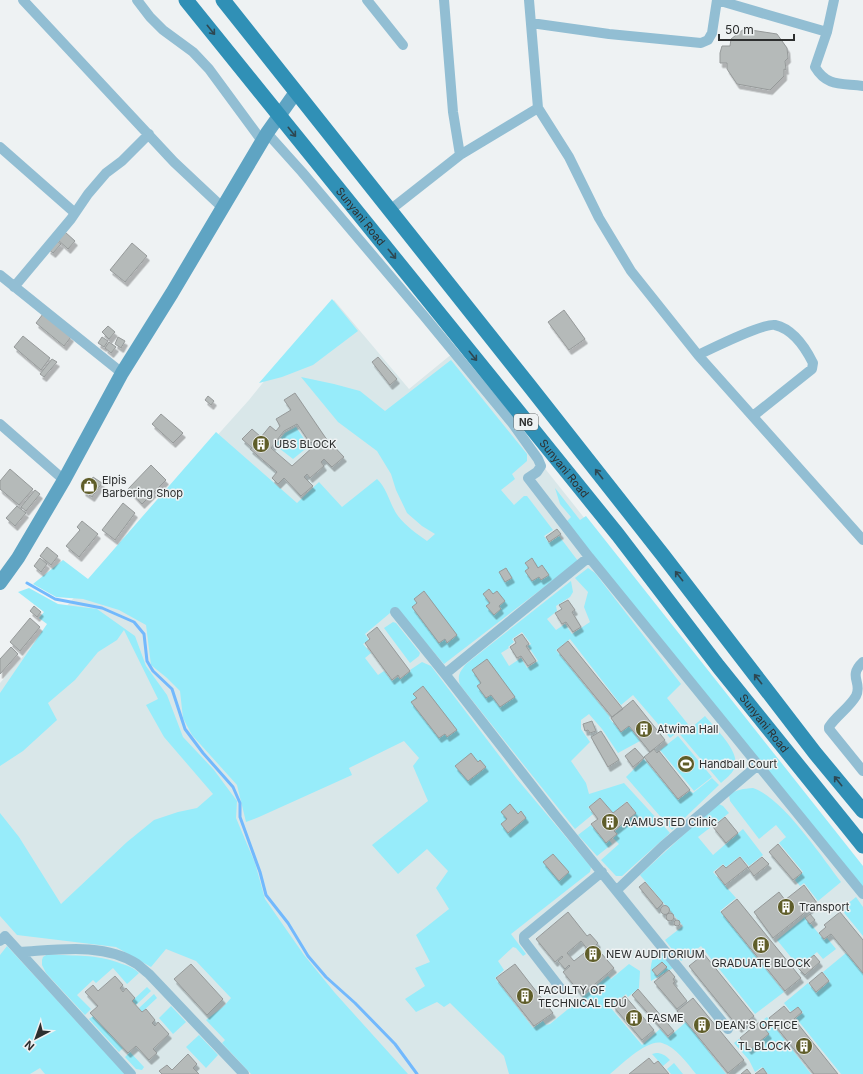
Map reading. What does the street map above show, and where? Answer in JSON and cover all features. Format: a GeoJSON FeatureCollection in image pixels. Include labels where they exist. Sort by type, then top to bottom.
{"type":"FeatureCollection","features":[{"type":"Feature","properties":{"kind":"main road","name":"Sunyani Road"},"geometry":{"type":"LineString","coordinates":[[186,0],[618,535],[718,666],[863,846]]}},
{"type":"Feature","properties":{"kind":"main road","name":"N6"},"geometry":{"type":"LineString","coordinates":[[223,0],[662,554],[815,753],[863,811]]}},
{"type":"Feature","properties":{"kind":"main road"},"geometry":{"type":"LineString","coordinates":[[814,785],[815,753]]}},
{"type":"Feature","properties":{"kind":"street"},"geometry":{"type":"LineString","coordinates":[[22,0],[174,162],[223,208]]}},
{"type":"Feature","properties":{"kind":"street"},"geometry":{"type":"LineString","coordinates":[[137,0],[150,17],[163,30],[193,52],[209,69],[265,137],[307,178],[513,424],[538,459],[541,466],[537,472],[528,478],[589,557],[863,894]]}},
{"type":"Feature","properties":{"kind":"street"},"geometry":{"type":"LineString","coordinates":[[367,0],[403,45]]}},
{"type":"Feature","properties":{"kind":"street"},"geometry":{"type":"LineString","coordinates":[[444,0],[453,112],[460,155]]}},
{"type":"Feature","properties":{"kind":"street"},"geometry":{"type":"LineString","coordinates":[[529,0],[538,108],[569,158],[599,218],[631,271],[698,355],[863,540]]}},
{"type":"Feature","properties":{"kind":"street"},"geometry":{"type":"LineString","coordinates":[[531,23],[609,34],[701,43],[708,40],[712,33],[717,0],[827,32]]}},
{"type":"Feature","properties":{"kind":"street"},"geometry":{"type":"LineString","coordinates":[[834,0],[827,32],[815,67],[819,74],[829,82],[863,86]]}},
{"type":"Feature","properties":{"kind":"street"},"geometry":{"type":"LineString","coordinates":[[0,583],[18,558],[64,480],[122,373],[172,293],[265,137],[296,92]]}},
{"type":"Feature","properties":{"kind":"street"},"geometry":{"type":"LineString","coordinates":[[390,210],[460,155],[538,108]]}},
{"type":"Feature","properties":{"kind":"street"},"geometry":{"type":"LineString","coordinates":[[14,286],[75,213],[88,194],[106,173],[122,161],[149,134]]}},
{"type":"Feature","properties":{"kind":"street"},"geometry":{"type":"LineString","coordinates":[[0,147],[75,213]]}},
{"type":"Feature","properties":{"kind":"street"},"geometry":{"type":"LineString","coordinates":[[0,275],[122,373]]}},
{"type":"Feature","properties":{"kind":"street"},"geometry":{"type":"LineString","coordinates":[[698,355],[757,329],[773,325],[788,330],[800,342],[813,363],[812,369],[753,416]]}},
{"type":"Feature","properties":{"kind":"street"},"geometry":{"type":"LineString","coordinates":[[0,424],[64,480]]}},
{"type":"Feature","properties":{"kind":"street"},"geometry":{"type":"LineString","coordinates":[[445,674],[589,557]]}},
{"type":"Feature","properties":{"kind":"street"},"geometry":{"type":"LineString","coordinates":[[395,612],[555,815],[728,1029]]}},
{"type":"Feature","properties":{"kind":"street"},"geometry":{"type":"LineString","coordinates":[[863,662],[856,670],[855,674],[858,688],[856,696],[829,727],[829,729],[863,771]]}},
{"type":"Feature","properties":{"kind":"street"},"geometry":{"type":"LineString","coordinates":[[617,890],[663,846],[758,765]]}},
{"type":"Feature","properties":{"kind":"street"},"geometry":{"type":"LineString","coordinates":[[561,990],[524,941],[524,936],[602,872]]}},
{"type":"Feature","properties":{"kind":"street"},"geometry":{"type":"LineString","coordinates":[[0,941],[5,936],[131,1074]]}},
{"type":"Feature","properties":{"kind":"street"},"geometry":{"type":"LineString","coordinates":[[20,952],[72,949],[96,950],[118,955],[136,964],[148,974],[244,1074]]}},
{"type":"Feature","properties":{"kind":"shaded area"},"geometry":{"type":"Polygon","coordinates":[[[332,299],[358,331],[313,365],[282,377],[259,383],[332,299]]]}},
{"type":"Feature","properties":{"kind":"shaded area"},"geometry":{"type":"Polygon","coordinates":[[[334,300],[409,389],[453,353],[863,868],[863,1074],[0,1074],[0,683],[144,517],[249,400],[316,317],[334,300]]]}},
{"type":"Feature","properties":{"kind":"shaded area"},"geometry":{"type":"Polygon","coordinates":[[[451,360],[527,454],[527,461],[512,474],[515,479],[501,490],[514,505],[524,496],[527,496],[553,530],[544,536],[549,543],[559,536],[578,561],[444,664],[396,608],[365,634],[369,640],[363,644],[371,653],[365,658],[378,675],[384,671],[392,681],[398,677],[400,679],[422,662],[431,666],[517,779],[591,867],[590,872],[511,934],[526,954],[523,956],[516,948],[513,947],[498,961],[504,970],[495,978],[533,1028],[543,1021],[546,1025],[550,1024],[608,976],[611,979],[629,964],[640,971],[639,988],[628,997],[626,994],[610,1007],[642,1045],[660,1029],[668,1038],[686,1022],[726,1074],[696,1074],[672,1048],[662,1043],[656,1043],[649,1045],[634,1054],[610,1074],[509,1074],[504,1056],[450,1003],[444,1007],[437,1002],[416,1012],[405,999],[425,986],[415,968],[430,962],[416,935],[449,909],[436,888],[448,871],[427,849],[398,874],[372,845],[428,801],[413,766],[419,758],[404,741],[349,768],[352,775],[246,822],[237,785],[192,735],[183,718],[180,691],[151,665],[146,625],[119,610],[83,599],[56,597],[33,584],[63,560],[88,579],[216,432],[297,503],[319,482],[342,507],[377,479],[383,487],[398,516],[427,541],[435,534],[422,526],[407,513],[396,490],[391,474],[377,451],[338,422],[301,377],[360,391],[385,411],[451,360]]]}},
{"type":"Feature","properties":{"kind":"shaded area"},"geometry":{"type":"Polygon","coordinates":[[[296,427],[309,446],[293,459],[275,445],[285,433],[296,427]]]}},
{"type":"Feature","properties":{"kind":"shaded area"},"geometry":{"type":"Polygon","coordinates":[[[555,488],[580,520],[586,516],[863,866],[863,888],[566,522],[571,517],[560,504],[555,488]]]}},
{"type":"Feature","properties":{"kind":"shaded area"},"geometry":{"type":"Polygon","coordinates":[[[588,568],[595,573],[681,684],[667,698],[691,728],[705,716],[721,734],[735,756],[736,763],[732,773],[721,783],[678,732],[670,738],[633,695],[621,705],[570,639],[556,650],[621,732],[629,726],[640,741],[618,753],[602,729],[589,714],[581,720],[581,729],[590,742],[571,761],[586,783],[589,794],[624,783],[670,833],[622,876],[616,876],[601,860],[619,844],[613,838],[618,834],[615,831],[636,813],[627,801],[613,813],[600,798],[588,807],[593,814],[575,829],[459,682],[460,674],[466,664],[571,581],[573,592],[570,597],[556,606],[557,611],[547,619],[556,630],[565,624],[572,634],[590,622],[584,607],[588,592],[575,578],[588,568]],[[522,632],[512,639],[514,642],[508,647],[509,648],[501,653],[509,666],[521,658],[527,668],[538,661],[528,646],[531,644],[522,632]]]}},
{"type":"Feature","properties":{"kind":"shaded area"},"geometry":{"type":"Polygon","coordinates":[[[29,588],[58,604],[97,609],[135,636],[146,666],[167,695],[183,737],[214,770],[237,801],[236,818],[255,863],[265,899],[304,955],[335,993],[408,1074],[251,1074],[222,1043],[225,1040],[206,1020],[224,1006],[231,998],[196,961],[166,949],[151,967],[116,947],[17,935],[0,916],[0,813],[19,837],[61,904],[127,842],[154,820],[178,812],[197,808],[213,794],[164,737],[146,705],[158,699],[124,630],[117,640],[98,652],[75,680],[48,703],[57,720],[23,751],[0,766],[0,693],[47,624],[39,618],[44,612],[18,592],[29,588]]]}},
{"type":"Feature","properties":{"kind":"shaded area"},"geometry":{"type":"Polygon","coordinates":[[[393,622],[396,623],[420,653],[419,656],[410,663],[384,628],[393,622]]]}},
{"type":"Feature","properties":{"kind":"shaded area","name":"Handball Court"},"geometry":{"type":"Polygon","coordinates":[[[678,736],[712,777],[694,791],[660,750],[678,736]]]}},
{"type":"Feature","properties":{"kind":"shaded area"},"geometry":{"type":"Polygon","coordinates":[[[644,759],[678,800],[690,791],[693,793],[712,778],[719,785],[672,830],[626,777],[644,759]]]}},
{"type":"Feature","properties":{"kind":"shaded area"},"geometry":{"type":"Polygon","coordinates":[[[753,788],[776,803],[789,815],[841,882],[818,901],[804,883],[800,886],[795,880],[803,872],[779,843],[786,837],[776,825],[759,839],[730,801],[729,795],[732,793],[753,788]]]}},
{"type":"Feature","properties":{"kind":"shaded area"},"geometry":{"type":"Polygon","coordinates":[[[719,804],[729,813],[698,837],[713,855],[743,829],[763,855],[749,866],[740,856],[726,867],[723,864],[713,872],[736,898],[720,911],[784,992],[755,1014],[701,946],[681,961],[665,940],[683,926],[640,875],[716,805],[719,804]]]}},
{"type":"Feature","properties":{"kind":"shaded area"},"geometry":{"type":"Polygon","coordinates":[[[591,825],[606,843],[609,840],[612,844],[597,856],[578,835],[591,825]]]}},
{"type":"Feature","properties":{"kind":"shaded area"},"geometry":{"type":"Polygon","coordinates":[[[856,897],[863,907],[863,936],[841,909],[856,897]]]}},
{"type":"Feature","properties":{"kind":"shaded area"},"geometry":{"type":"Polygon","coordinates":[[[805,917],[824,940],[827,938],[836,949],[823,959],[817,952],[799,967],[777,940],[805,917]]]}},
{"type":"Feature","properties":{"kind":"shaded area"},"geometry":{"type":"Polygon","coordinates":[[[7,946],[125,1074],[45,1074],[40,1068],[30,1074],[0,1074],[0,955],[7,946]]]}},
{"type":"Feature","properties":{"kind":"shaded area"},"geometry":{"type":"Polygon","coordinates":[[[661,952],[673,968],[651,981],[652,961],[655,954],[661,952]]]}},
{"type":"Feature","properties":{"kind":"shaded area"},"geometry":{"type":"Polygon","coordinates":[[[846,953],[863,974],[863,1074],[841,1074],[796,1018],[803,1013],[798,1007],[791,1012],[784,1003],[808,983],[816,993],[830,981],[823,972],[846,953]]]}},
{"type":"Feature","properties":{"kind":"shaded area"},"geometry":{"type":"Polygon","coordinates":[[[48,954],[103,958],[129,966],[139,973],[127,984],[113,968],[96,983],[93,980],[77,995],[91,1009],[85,1015],[46,973],[42,965],[42,960],[43,957],[48,954]]]}},
{"type":"Feature","properties":{"kind":"shaded area"},"geometry":{"type":"Polygon","coordinates":[[[147,987],[151,991],[136,1005],[132,1001],[147,987]]]}},
{"type":"Feature","properties":{"kind":"shaded area"},"geometry":{"type":"Polygon","coordinates":[[[154,994],[157,998],[142,1012],[139,1008],[154,994]]]}},
{"type":"Feature","properties":{"kind":"shaded area"},"geometry":{"type":"Polygon","coordinates":[[[171,1006],[186,1022],[173,1034],[159,1018],[171,1006]]]}},
{"type":"Feature","properties":{"kind":"shaded area"},"geometry":{"type":"Polygon","coordinates":[[[93,1016],[123,1048],[119,1052],[89,1019],[93,1016]]]}},
{"type":"Feature","properties":{"kind":"shaded area"},"geometry":{"type":"Polygon","coordinates":[[[767,1017],[811,1074],[768,1074],[762,1067],[755,1072],[749,1060],[734,1043],[739,1039],[749,1051],[769,1034],[760,1022],[767,1017]]]}},
{"type":"Feature","properties":{"kind":"shaded area"},"geometry":{"type":"Polygon","coordinates":[[[199,1035],[218,1055],[206,1068],[186,1047],[199,1035]]]}},
{"type":"Feature","properties":{"kind":"shaded area"},"geometry":{"type":"Polygon","coordinates":[[[130,1052],[144,1067],[142,1070],[136,1069],[125,1057],[130,1052]]]}},
{"type":"Feature","properties":{"kind":"shaded area"},"geometry":{"type":"Polygon","coordinates":[[[660,1053],[670,1060],[663,1066],[652,1054],[660,1053]]]}},
{"type":"Feature","properties":{"kind":"shaded area"},"geometry":{"type":"Polygon","coordinates":[[[674,1063],[683,1074],[671,1074],[667,1069],[674,1063]]]}},
{"type":"Feature","properties":{"kind":"building"},"geometry":{"type":"Polygon","coordinates":[[[744,29],[777,34],[787,48],[788,58],[785,61],[786,70],[784,69],[784,76],[770,90],[737,84],[727,69],[727,63],[720,63],[722,46],[730,46],[731,39],[744,29]]]}},
{"type":"Feature","properties":{"kind":"building"},"geometry":{"type":"Polygon","coordinates":[[[65,232],[75,241],[68,249],[58,240],[65,232]]]}},
{"type":"Feature","properties":{"kind":"building"},"geometry":{"type":"Polygon","coordinates":[[[56,240],[61,244],[53,253],[48,249],[56,240]]]}},
{"type":"Feature","properties":{"kind":"building"},"geometry":{"type":"Polygon","coordinates":[[[132,243],[147,256],[125,282],[110,270],[132,243]]]}},
{"type":"Feature","properties":{"kind":"building"},"geometry":{"type":"Polygon","coordinates":[[[564,310],[585,339],[569,350],[548,322],[564,310]]]}},
{"type":"Feature","properties":{"kind":"building"},"geometry":{"type":"Polygon","coordinates":[[[43,314],[71,337],[64,346],[36,323],[43,314]]]}},
{"type":"Feature","properties":{"kind":"building"},"geometry":{"type":"Polygon","coordinates":[[[108,326],[115,332],[109,339],[102,332],[108,326]]]}},
{"type":"Feature","properties":{"kind":"building"},"geometry":{"type":"Polygon","coordinates":[[[23,336],[50,358],[41,370],[14,347],[23,336]]]}},
{"type":"Feature","properties":{"kind":"building"},"geometry":{"type":"Polygon","coordinates":[[[102,337],[108,341],[104,347],[98,343],[102,337]]]}},
{"type":"Feature","properties":{"kind":"building"},"geometry":{"type":"Polygon","coordinates":[[[118,337],[125,341],[121,348],[115,344],[118,337]]]}},
{"type":"Feature","properties":{"kind":"building"},"geometry":{"type":"Polygon","coordinates":[[[109,342],[116,347],[111,353],[105,348],[109,342]]]}},
{"type":"Feature","properties":{"kind":"building"},"geometry":{"type":"Polygon","coordinates":[[[378,357],[397,379],[390,385],[372,362],[378,357]]]}},
{"type":"Feature","properties":{"kind":"building"},"geometry":{"type":"Polygon","coordinates":[[[52,359],[57,362],[44,377],[40,374],[52,359]]]}},
{"type":"Feature","properties":{"kind":"building","name":"UBS BLOCK"},"geometry":{"type":"Polygon","coordinates":[[[295,393],[325,437],[344,457],[332,467],[324,459],[321,462],[324,466],[310,478],[307,474],[304,477],[313,486],[301,496],[284,478],[278,484],[272,478],[277,472],[250,449],[252,448],[242,439],[252,429],[261,437],[270,426],[276,431],[280,426],[276,419],[291,410],[284,400],[295,393]],[[297,424],[284,431],[271,448],[292,466],[314,446],[311,442],[310,443],[297,424]]]}},
{"type":"Feature","properties":{"kind":"building"},"geometry":{"type":"Polygon","coordinates":[[[208,396],[214,401],[211,405],[205,400],[208,396]]]}},
{"type":"Feature","properties":{"kind":"building"},"geometry":{"type":"Polygon","coordinates":[[[161,414],[183,433],[173,443],[152,424],[161,414]]]}},
{"type":"Feature","properties":{"kind":"building"},"geometry":{"type":"Polygon","coordinates":[[[151,465],[166,480],[142,504],[128,489],[151,465]]]}},
{"type":"Feature","properties":{"kind":"building"},"geometry":{"type":"Polygon","coordinates":[[[10,469],[33,489],[19,505],[0,489],[0,481],[10,469]]]}},
{"type":"Feature","properties":{"kind":"building"},"geometry":{"type":"Polygon","coordinates":[[[93,477],[102,483],[92,497],[83,491],[93,477]]]}},
{"type":"Feature","properties":{"kind":"building"},"geometry":{"type":"Polygon","coordinates":[[[35,490],[40,494],[26,511],[21,507],[35,490]]]}},
{"type":"Feature","properties":{"kind":"building"},"geometry":{"type":"Polygon","coordinates":[[[123,503],[135,513],[115,540],[102,530],[123,503]]]}},
{"type":"Feature","properties":{"kind":"building"},"geometry":{"type":"Polygon","coordinates":[[[17,506],[26,513],[15,526],[6,518],[17,506]]]}},
{"type":"Feature","properties":{"kind":"building"},"geometry":{"type":"Polygon","coordinates":[[[82,521],[98,534],[79,557],[66,546],[80,530],[77,527],[82,521]]]}},
{"type":"Feature","properties":{"kind":"building"},"geometry":{"type":"Polygon","coordinates":[[[557,529],[561,534],[549,542],[546,537],[557,529]]]}},
{"type":"Feature","properties":{"kind":"building"},"geometry":{"type":"Polygon","coordinates":[[[47,547],[58,556],[51,565],[40,556],[47,547]]]}},
{"type":"Feature","properties":{"kind":"building"},"geometry":{"type":"Polygon","coordinates":[[[40,558],[47,564],[41,572],[34,566],[40,558]]]}},
{"type":"Feature","properties":{"kind":"building"},"geometry":{"type":"Polygon","coordinates":[[[532,558],[538,568],[542,565],[549,575],[541,580],[539,577],[532,581],[525,571],[529,568],[525,563],[532,558]]]}},
{"type":"Feature","properties":{"kind":"building"},"geometry":{"type":"Polygon","coordinates":[[[506,568],[512,578],[505,582],[499,572],[506,568]]]}},
{"type":"Feature","properties":{"kind":"building"},"geometry":{"type":"Polygon","coordinates":[[[489,589],[493,594],[497,591],[505,601],[499,606],[501,609],[494,615],[486,606],[490,603],[483,594],[489,589]]]}},
{"type":"Feature","properties":{"kind":"building"},"geometry":{"type":"Polygon","coordinates":[[[424,591],[457,635],[447,643],[445,639],[439,643],[412,607],[417,603],[414,599],[424,591]]]}},
{"type":"Feature","properties":{"kind":"building"},"geometry":{"type":"Polygon","coordinates":[[[568,600],[575,610],[572,612],[581,627],[573,632],[566,622],[562,624],[555,613],[562,609],[559,605],[568,600]]]}},
{"type":"Feature","properties":{"kind":"building"},"geometry":{"type":"Polygon","coordinates":[[[34,606],[41,612],[37,617],[30,611],[34,606]]]}},
{"type":"Feature","properties":{"kind":"building"},"geometry":{"type":"Polygon","coordinates":[[[30,618],[40,627],[20,651],[10,642],[30,618]]]}},
{"type":"Feature","properties":{"kind":"building"},"geometry":{"type":"Polygon","coordinates":[[[377,627],[410,671],[400,679],[398,675],[392,680],[365,643],[370,639],[367,635],[377,627]]]}},
{"type":"Feature","properties":{"kind":"building"},"geometry":{"type":"Polygon","coordinates":[[[522,634],[529,644],[526,646],[536,661],[528,666],[521,656],[517,658],[510,647],[516,643],[514,639],[522,634]]]}},
{"type":"Feature","properties":{"kind":"building"},"geometry":{"type":"Polygon","coordinates":[[[568,641],[623,709],[612,717],[557,650],[568,641]]]}},
{"type":"Feature","properties":{"kind":"building"},"geometry":{"type":"Polygon","coordinates":[[[11,647],[18,654],[0,674],[0,659],[11,647]]]}},
{"type":"Feature","properties":{"kind":"building"},"geometry":{"type":"Polygon","coordinates":[[[487,659],[515,697],[500,707],[491,695],[486,698],[477,686],[481,683],[472,670],[487,659]]]}},
{"type":"Feature","properties":{"kind":"building"},"geometry":{"type":"Polygon","coordinates":[[[423,686],[457,730],[447,737],[445,734],[439,738],[411,702],[417,698],[413,694],[423,686]]]}},
{"type":"Feature","properties":{"kind":"building","name":"Atwima Hall"},"geometry":{"type":"Polygon","coordinates":[[[633,700],[665,740],[650,752],[629,726],[621,732],[611,718],[633,700]]]}},
{"type":"Feature","properties":{"kind":"building"},"geometry":{"type":"Polygon","coordinates":[[[592,721],[596,731],[590,733],[588,730],[585,731],[583,724],[592,721]]]}},
{"type":"Feature","properties":{"kind":"building"},"geometry":{"type":"Polygon","coordinates":[[[601,731],[619,760],[608,767],[591,737],[601,731]]]}},
{"type":"Feature","properties":{"kind":"building"},"geometry":{"type":"Polygon","coordinates":[[[635,748],[644,758],[633,767],[625,756],[635,748]]]}},
{"type":"Feature","properties":{"kind":"building"},"geometry":{"type":"Polygon","coordinates":[[[654,749],[657,753],[659,751],[690,790],[678,799],[644,757],[654,749]]]}},
{"type":"Feature","properties":{"kind":"building"},"geometry":{"type":"Polygon","coordinates":[[[471,753],[478,762],[480,760],[486,767],[468,781],[455,766],[471,753]]]}},
{"type":"Feature","properties":{"kind":"building","name":"AAMUSTED Clinic"},"geometry":{"type":"Polygon","coordinates":[[[600,798],[613,813],[627,802],[636,813],[614,831],[617,834],[606,843],[591,824],[598,819],[589,807],[600,798]]]}},
{"type":"Feature","properties":{"kind":"building"},"geometry":{"type":"Polygon","coordinates":[[[510,804],[518,814],[521,811],[526,818],[508,833],[501,824],[507,819],[501,812],[510,804]]]}},
{"type":"Feature","properties":{"kind":"building"},"geometry":{"type":"Polygon","coordinates":[[[725,817],[738,833],[726,843],[713,827],[725,817]]]}},
{"type":"Feature","properties":{"kind":"building","name":"Transport"},"geometry":{"type":"Polygon","coordinates":[[[778,844],[802,873],[793,880],[769,852],[778,844]]]}},
{"type":"Feature","properties":{"kind":"building"},"geometry":{"type":"Polygon","coordinates":[[[553,854],[569,872],[559,881],[543,862],[553,854]]]}},
{"type":"Feature","properties":{"kind":"building"},"geometry":{"type":"Polygon","coordinates":[[[740,857],[748,867],[725,885],[715,872],[723,865],[726,868],[740,857]]]}},
{"type":"Feature","properties":{"kind":"building"},"geometry":{"type":"Polygon","coordinates":[[[762,857],[769,864],[754,876],[748,868],[762,857]]]}},
{"type":"Feature","properties":{"kind":"building"},"geometry":{"type":"Polygon","coordinates":[[[645,882],[663,903],[657,909],[639,887],[645,882]]]}},
{"type":"Feature","properties":{"kind":"building","name":"Transport"},"geometry":{"type":"Polygon","coordinates":[[[804,885],[817,903],[773,938],[754,912],[779,892],[785,900],[804,885]]]}},
{"type":"Feature","properties":{"kind":"building","name":"GRADUATE BLOCK"},"geometry":{"type":"Polygon","coordinates":[[[737,899],[801,978],[785,991],[721,912],[737,899]]]}},
{"type":"Feature","properties":{"kind":"building"},"geometry":{"type":"Polygon","coordinates":[[[663,906],[667,906],[669,910],[667,914],[663,914],[661,912],[661,908],[663,906]]]}},
{"type":"Feature","properties":{"kind":"building","name":"NEW AUDITORIUM"},"geometry":{"type":"Polygon","coordinates":[[[568,912],[587,936],[590,934],[598,943],[595,946],[614,968],[582,995],[563,972],[570,966],[569,965],[565,969],[558,961],[563,957],[562,956],[555,962],[536,939],[568,912]],[[581,941],[567,953],[574,961],[588,950],[581,941]]]}},
{"type":"Feature","properties":{"kind":"building"},"geometry":{"type":"Polygon","coordinates":[[[840,912],[863,940],[863,973],[831,934],[824,939],[819,933],[826,927],[824,925],[840,912]]]}},
{"type":"Feature","properties":{"kind":"building"},"geometry":{"type":"Polygon","coordinates":[[[668,913],[672,913],[674,917],[672,921],[668,921],[666,919],[666,915],[668,913]]]}},
{"type":"Feature","properties":{"kind":"building"},"geometry":{"type":"Polygon","coordinates":[[[810,914],[815,920],[810,924],[805,918],[810,914]]]}},
{"type":"Feature","properties":{"kind":"building"},"geometry":{"type":"Polygon","coordinates":[[[677,920],[680,923],[677,926],[674,923],[677,920]]]}},
{"type":"Feature","properties":{"kind":"building"},"geometry":{"type":"Polygon","coordinates":[[[704,954],[754,1016],[739,1028],[689,966],[704,954]]]}},
{"type":"Feature","properties":{"kind":"building"},"geometry":{"type":"Polygon","coordinates":[[[814,955],[820,962],[805,975],[798,968],[814,955]]]}},
{"type":"Feature","properties":{"kind":"building"},"geometry":{"type":"Polygon","coordinates":[[[662,962],[667,967],[657,976],[652,970],[662,962]]]}},
{"type":"Feature","properties":{"kind":"building"},"geometry":{"type":"Polygon","coordinates":[[[191,964],[223,999],[207,1015],[174,979],[191,964]]]}},
{"type":"Feature","properties":{"kind":"building","name":"FACULTY OF TECHNICAL EDU"},"geometry":{"type":"Polygon","coordinates":[[[515,964],[553,1013],[534,1026],[496,978],[515,964]]]}},
{"type":"Feature","properties":{"kind":"building"},"geometry":{"type":"Polygon","coordinates":[[[669,970],[675,977],[673,979],[675,982],[673,983],[687,1001],[677,1009],[654,982],[669,970]]]}},
{"type":"Feature","properties":{"kind":"building"},"geometry":{"type":"Polygon","coordinates":[[[822,972],[829,981],[816,992],[809,983],[822,972]]]}},
{"type":"Feature","properties":{"kind":"building"},"geometry":{"type":"Polygon","coordinates":[[[115,976],[123,985],[120,988],[123,992],[126,988],[135,998],[132,1001],[142,1012],[146,1009],[155,1020],[152,1023],[155,1026],[158,1022],[169,1034],[153,1049],[157,1053],[149,1060],[136,1046],[128,1053],[90,1013],[98,1006],[85,992],[93,985],[98,991],[115,976]]]}},
{"type":"Feature","properties":{"kind":"building"},"geometry":{"type":"Polygon","coordinates":[[[638,989],[674,1031],[668,1036],[632,995],[638,989]]]}},
{"type":"Feature","properties":{"kind":"building","name":"FASME"},"geometry":{"type":"Polygon","coordinates":[[[625,996],[654,1030],[642,1040],[613,1006],[625,996]]]}},
{"type":"Feature","properties":{"kind":"building","name":"DEAN'S OFFICE"},"geometry":{"type":"Polygon","coordinates":[[[693,998],[744,1060],[728,1073],[677,1011],[693,998]]]}},
{"type":"Feature","properties":{"kind":"building","name":"TL BLOCK"},"geometry":{"type":"Polygon","coordinates":[[[784,1006],[790,1013],[798,1007],[802,1012],[794,1019],[838,1074],[814,1074],[769,1018],[784,1006]]]}},
{"type":"Feature","properties":{"kind":"building"},"geometry":{"type":"Polygon","coordinates":[[[759,1022],[769,1034],[749,1050],[740,1038],[759,1022]]]}},
{"type":"Feature","properties":{"kind":"building"},"geometry":{"type":"Polygon","coordinates":[[[188,1054],[197,1064],[193,1068],[199,1074],[162,1074],[159,1071],[167,1065],[172,1070],[188,1054]]]}},
{"type":"Feature","properties":{"kind":"building"},"geometry":{"type":"Polygon","coordinates":[[[649,1058],[654,1064],[658,1061],[669,1074],[629,1074],[649,1058]]]}},
{"type":"Feature","properties":{"kind":"building"},"geometry":{"type":"Polygon","coordinates":[[[763,1068],[767,1074],[755,1074],[763,1068]]]}},
{"type":"Feature","properties":{"kind":"building"},"geometry":{"type":"Polygon","coordinates":[[[747,1069],[751,1074],[741,1074],[747,1069]]]}},
{"type":"Feature","properties":{"kind":"waterway"},"geometry":{"type":"LineString","coordinates":[[27,583],[55,599],[102,608],[134,622],[144,634],[147,661],[153,671],[172,689],[185,729],[203,753],[233,787],[240,803],[240,817],[260,872],[266,895],[288,923],[308,956],[326,977],[355,1003],[395,1044],[417,1074]]}},
{"type":"Feature","properties":{"kind":"place","name":"UBS BLOCK"},"geometry":{"type":"Point","coordinates":[261,444]}},
{"type":"Feature","properties":{"kind":"place","name":"Elpis Barbering Shop"},"geometry":{"type":"Point","coordinates":[89,486]}},
{"type":"Feature","properties":{"kind":"place","name":"Atwima Hall"},"geometry":{"type":"Point","coordinates":[644,729]}},
{"type":"Feature","properties":{"kind":"place","name":"Handball Court"},"geometry":{"type":"Point","coordinates":[686,764]}},
{"type":"Feature","properties":{"kind":"place","name":"AAMUSTED Clinic"},"geometry":{"type":"Point","coordinates":[610,822]}},
{"type":"Feature","properties":{"kind":"place","name":"Transport"},"geometry":{"type":"Point","coordinates":[786,907]}},
{"type":"Feature","properties":{"kind":"place","name":"GRADUATE BLOCK"},"geometry":{"type":"Point","coordinates":[761,945]}},
{"type":"Feature","properties":{"kind":"place","name":"NEW AUDITORIUM"},"geometry":{"type":"Point","coordinates":[593,954]}},
{"type":"Feature","properties":{"kind":"place","name":"FACULTY OF TECHNICAL EDU"},"geometry":{"type":"Point","coordinates":[525,996]}},
{"type":"Feature","properties":{"kind":"place","name":"FASME"},"geometry":{"type":"Point","coordinates":[634,1018]}},
{"type":"Feature","properties":{"kind":"place","name":"DEAN'S OFFICE"},"geometry":{"type":"Point","coordinates":[702,1025]}},
{"type":"Feature","properties":{"kind":"place","name":"TL BLOCK"},"geometry":{"type":"Point","coordinates":[804,1046]}}]}
